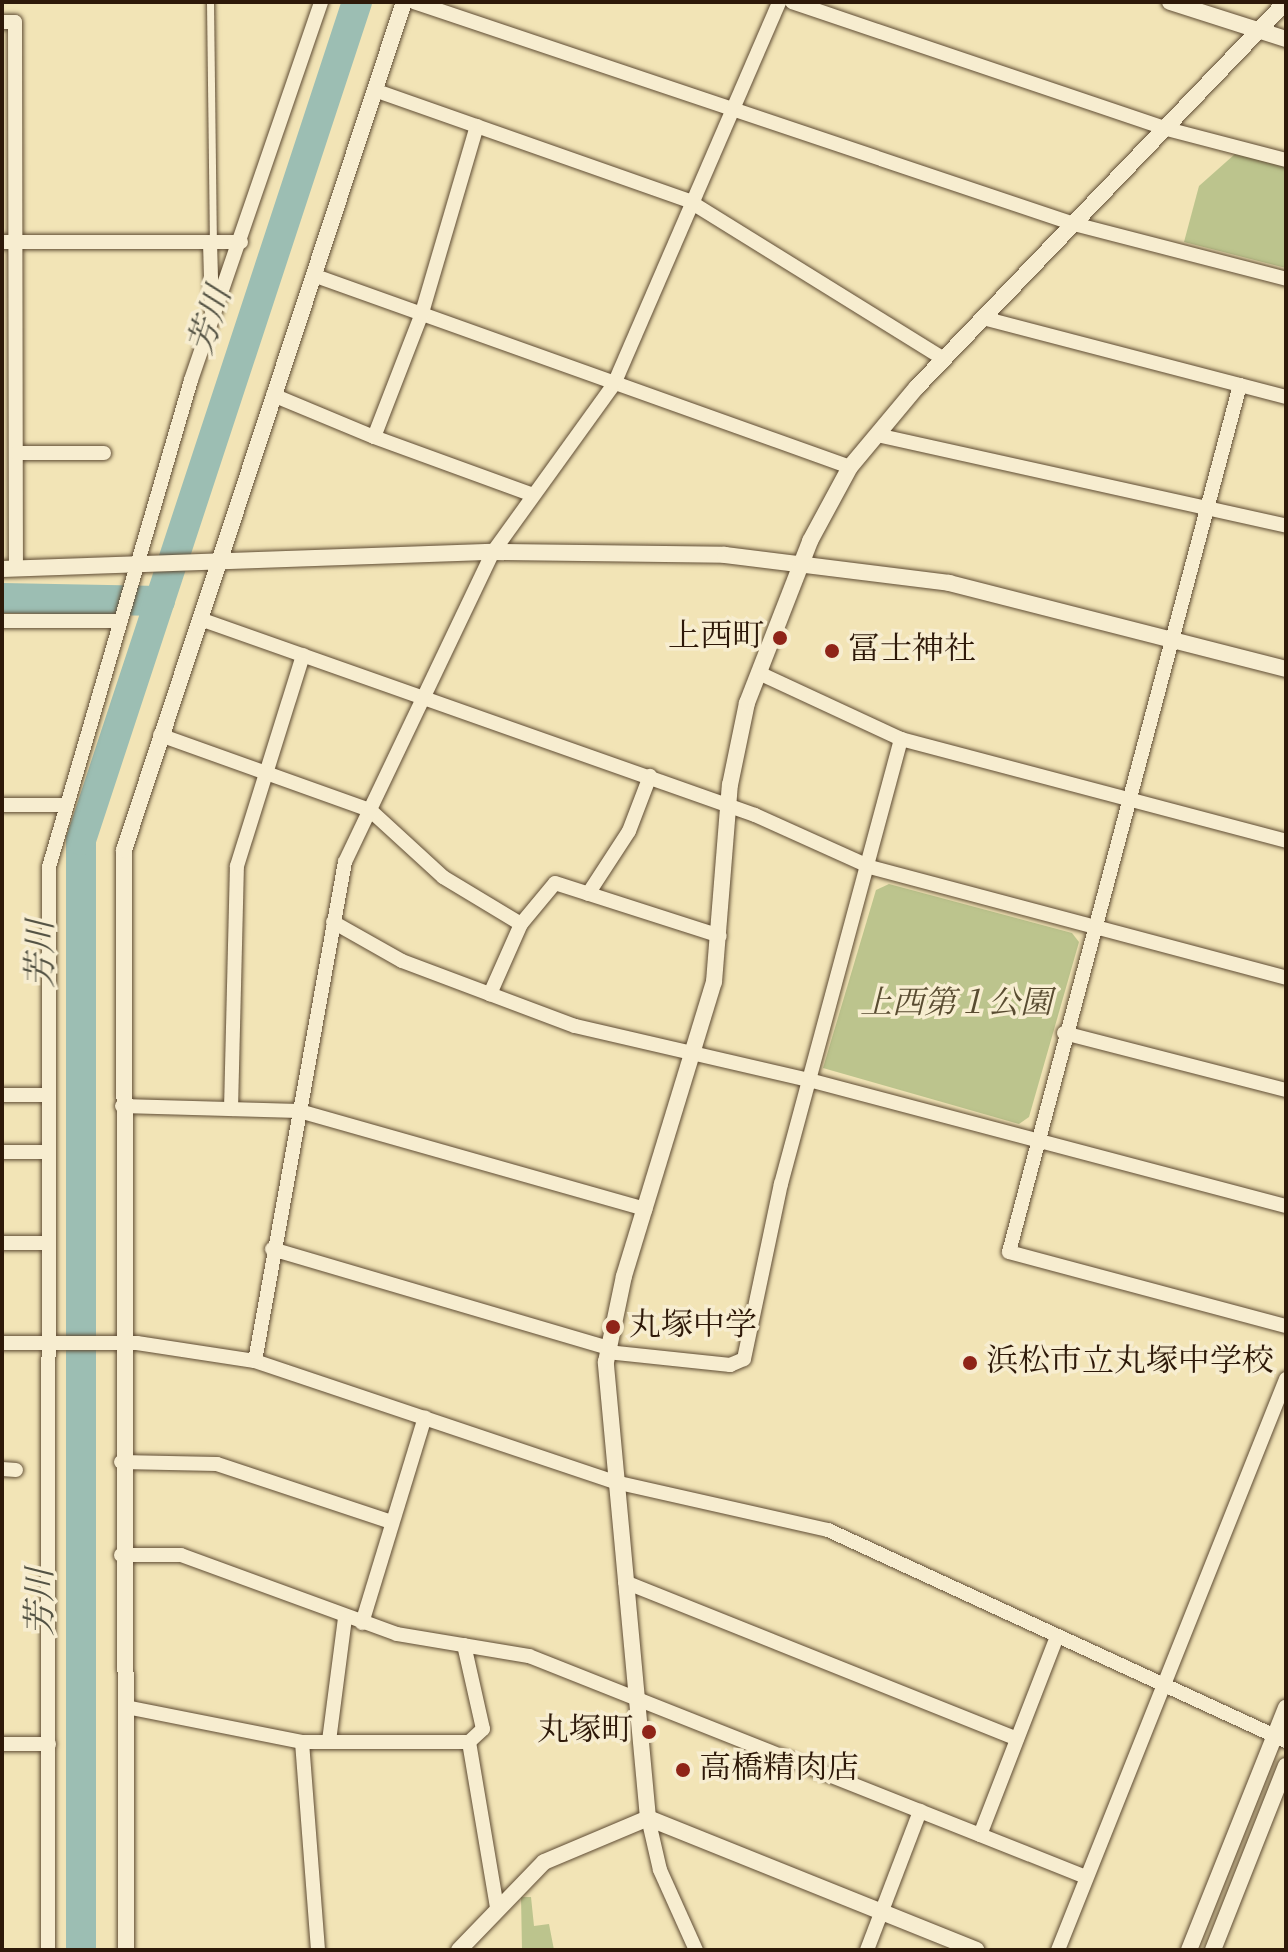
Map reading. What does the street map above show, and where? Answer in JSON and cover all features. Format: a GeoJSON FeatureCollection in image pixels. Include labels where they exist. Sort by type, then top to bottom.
{"type":"FeatureCollection","features":[{"type":"Feature","properties":{"kind":"street"},"geometry":{"type":"LineString","coordinates":[[48,1950],[52,1342],[47,887],[65,805],[212,320],[321,2]]}},
{"type":"Feature","properties":{"kind":"street"},"geometry":{"type":"LineString","coordinates":[[126,1950],[126,1707],[116,1342],[124,850],[200,619],[209,562],[273,395],[377,91],[404,2]]}},
{"type":"Feature","properties":{"kind":"street"},"geometry":{"type":"LineString","coordinates":[[414,2],[1074,224],[1286,279]]}},
{"type":"Feature","properties":{"kind":"street"},"geometry":{"type":"LineString","coordinates":[[255,1361],[272,1249],[341,870],[428,697],[493,552],[614,384],[689,201],[779,2]]}},
{"type":"Feature","properties":{"kind":"street"},"geometry":{"type":"LineString","coordinates":[[792,2],[1167,129],[1286,160]]}},
{"type":"Feature","properties":{"kind":"street"},"geometry":{"type":"LineString","coordinates":[[1170,2],[1286,39]]}},
{"type":"Feature","properties":{"kind":"street"},"geometry":{"type":"LineString","coordinates":[[696,1950],[660,1870],[648,1818],[615,1482],[608,1350],[645,1209],[696,1055],[720,936],[729,805],[738,740],[759,673],[801,562],[850,467],[944,359],[1286,2]]}},
{"type":"Feature","properties":{"kind":"street"},"geometry":{"type":"LineString","coordinates":[[2,22],[15,22],[9,242],[9,569],[136,571],[209,562],[493,552],[801,562],[949,583],[1286,669]]}},
{"type":"Feature","properties":{"kind":"street"},"geometry":{"type":"LineString","coordinates":[[377,91],[689,201],[944,359]]}},
{"type":"Feature","properties":{"kind":"street"},"geometry":{"type":"LineString","coordinates":[[374,437],[421,316],[477,126]]}},
{"type":"Feature","properties":{"kind":"street"},"geometry":{"type":"LineString","coordinates":[[9,242],[241,242]]}},
{"type":"Feature","properties":{"kind":"street"},"geometry":{"type":"LineString","coordinates":[[212,242],[212,320]]}},
{"type":"Feature","properties":{"kind":"street"},"geometry":{"type":"LineString","coordinates":[[313,275],[850,467]]}},
{"type":"Feature","properties":{"kind":"street"},"geometry":{"type":"LineString","coordinates":[[983,318],[1286,397]]}},
{"type":"Feature","properties":{"kind":"street"},"geometry":{"type":"LineString","coordinates":[[1240,385],[1205,504],[1173,639],[1064,1033],[1009,1252],[1286,1326]]}},
{"type":"Feature","properties":{"kind":"street"},"geometry":{"type":"LineString","coordinates":[[273,395],[374,437],[533,495]]}},
{"type":"Feature","properties":{"kind":"street"},"geometry":{"type":"LineString","coordinates":[[877,435],[1205,504],[1286,526]]}},
{"type":"Feature","properties":{"kind":"street"},"geometry":{"type":"LineString","coordinates":[[11,457],[104,453]]}},
{"type":"Feature","properties":{"kind":"street"},"geometry":{"type":"LineString","coordinates":[[2,621],[122,616]]}},
{"type":"Feature","properties":{"kind":"street"},"geometry":{"type":"LineString","coordinates":[[200,619],[729,805],[870,867],[1286,978]]}},
{"type":"Feature","properties":{"kind":"street"},"geometry":{"type":"LineString","coordinates":[[231,1109],[231,921],[237,866],[303,655]]}},
{"type":"Feature","properties":{"kind":"street"},"geometry":{"type":"LineString","coordinates":[[759,673],[901,739],[1286,841]]}},
{"type":"Feature","properties":{"kind":"street"},"geometry":{"type":"LineString","coordinates":[[160,735],[266,770],[370,810],[443,877],[521,924]]}},
{"type":"Feature","properties":{"kind":"street"},"geometry":{"type":"LineString","coordinates":[[272,1249],[608,1350],[742,1362],[809,1080],[870,867],[901,739]]}},
{"type":"Feature","properties":{"kind":"street"},"geometry":{"type":"LineString","coordinates":[[588,894],[629,831],[650,776]]}},
{"type":"Feature","properties":{"kind":"street"},"geometry":{"type":"LineString","coordinates":[[2,805],[65,805]]}},
{"type":"Feature","properties":{"kind":"street"},"geometry":{"type":"LineString","coordinates":[[490,994],[521,924],[550,884],[720,936]]}},
{"type":"Feature","properties":{"kind":"street"},"geometry":{"type":"LineString","coordinates":[[333,922],[394,958],[581,1028],[809,1080],[1286,1206]]}},
{"type":"Feature","properties":{"kind":"street"},"geometry":{"type":"LineString","coordinates":[[1064,1033],[1286,1090]]}},
{"type":"Feature","properties":{"kind":"street"},"geometry":{"type":"LineString","coordinates":[[2,1095],[48,1095]]}},
{"type":"Feature","properties":{"kind":"street"},"geometry":{"type":"LineString","coordinates":[[122,1106],[299,1111],[645,1209]]}},
{"type":"Feature","properties":{"kind":"street"},"geometry":{"type":"LineString","coordinates":[[2,1152],[48,1152]]}},
{"type":"Feature","properties":{"kind":"street"},"geometry":{"type":"LineString","coordinates":[[2,1243],[49,1243]]}},
{"type":"Feature","properties":{"kind":"street"},"geometry":{"type":"LineString","coordinates":[[2,1343],[116,1342],[255,1361],[615,1482],[828,1530],[1280,1739]]}},
{"type":"Feature","properties":{"kind":"street"},"geometry":{"type":"LineString","coordinates":[[1058,1950],[1286,1379]]}},
{"type":"Feature","properties":{"kind":"street"},"geometry":{"type":"LineString","coordinates":[[362,1623],[425,1417]]}},
{"type":"Feature","properties":{"kind":"street"},"geometry":{"type":"LineString","coordinates":[[121,1462],[217,1464],[391,1522]]}},
{"type":"Feature","properties":{"kind":"street"},"geometry":{"type":"LineString","coordinates":[[121,1555],[181,1555],[362,1623],[529,1656],[1086,1877]]}},
{"type":"Feature","properties":{"kind":"street"},"geometry":{"type":"LineString","coordinates":[[625,1582],[1017,1739]]}},
{"type":"Feature","properties":{"kind":"street"},"geometry":{"type":"LineString","coordinates":[[329,1741],[345,1618]]}},
{"type":"Feature","properties":{"kind":"street"},"geometry":{"type":"LineString","coordinates":[[980,1835],[1057,1636]]}},
{"type":"Feature","properties":{"kind":"street"},"geometry":{"type":"LineString","coordinates":[[126,1707],[302,1742],[469,1742],[483,1729],[464,1645]]}},
{"type":"Feature","properties":{"kind":"street"},"geometry":{"type":"LineString","coordinates":[[1189,1950],[1280,1739],[1286,1708]]}},
{"type":"Feature","properties":{"kind":"street"},"geometry":{"type":"LineString","coordinates":[[302,1742],[318,1950]]}},
{"type":"Feature","properties":{"kind":"street"},"geometry":{"type":"LineString","coordinates":[[469,1742],[497,1907]]}},
{"type":"Feature","properties":{"kind":"street"},"geometry":{"type":"LineString","coordinates":[[2,1744],[49,1744]]}},
{"type":"Feature","properties":{"kind":"street"},"geometry":{"type":"LineString","coordinates":[[1213,1950],[1286,1766]]}},
{"type":"Feature","properties":{"kind":"street"},"geometry":{"type":"LineString","coordinates":[[867,1950],[920,1811]]}},
{"type":"Feature","properties":{"kind":"street"},"geometry":{"type":"LineString","coordinates":[[459,1950],[497,1907],[553,1857],[648,1818],[977,1950]]}},
{"type":"Feature","properties":{"kind":"lane"},"geometry":{"type":"LineString","coordinates":[[210,2],[212,242]]}},
{"type":"Feature","properties":{"kind":"green space"},"geometry":{"type":"Polygon","coordinates":[[[1235,154],[1286,166],[1286,268],[1184,242],[1199,186],[1235,154]]]}},
{"type":"Feature","properties":{"kind":"green space","name":"上西第１公園"},"geometry":{"type":"Polygon","coordinates":[[[889,884],[1072,933],[1079,942],[1029,1117],[1019,1124],[823,1068],[876,890],[889,884]]]}},
{"type":"Feature","properties":{"kind":"green space"},"geometry":{"type":"Polygon","coordinates":[[[521,1897],[531,1897],[534,1926],[549,1924],[554,1950],[522,1950],[521,1897]]]}},
{"type":"Feature","properties":{"kind":"waterway","name":"芳川"},"geometry":{"type":"LineString","coordinates":[[81,1950],[81,840],[357,2]]}},
{"type":"Feature","properties":{"kind":"waterway"},"geometry":{"type":"LineString","coordinates":[[2,598],[160,601]]}},
{"type":"Feature","properties":{"kind":"place","name":"上西町"},"geometry":{"type":"Point","coordinates":[780,638]}},
{"type":"Feature","properties":{"kind":"place","name":"冨士神社"},"geometry":{"type":"Point","coordinates":[832,651]}},
{"type":"Feature","properties":{"kind":"place","name":"丸塚中学"},"geometry":{"type":"Point","coordinates":[613,1327]}},
{"type":"Feature","properties":{"kind":"place","name":"浜松市立丸塚中学校"},"geometry":{"type":"Point","coordinates":[970,1363]}},
{"type":"Feature","properties":{"kind":"place","name":"丸塚町"},"geometry":{"type":"Point","coordinates":[649,1732]}},
{"type":"Feature","properties":{"kind":"place","name":"高橋精肉店"},"geometry":{"type":"Point","coordinates":[683,1770]}}]}
